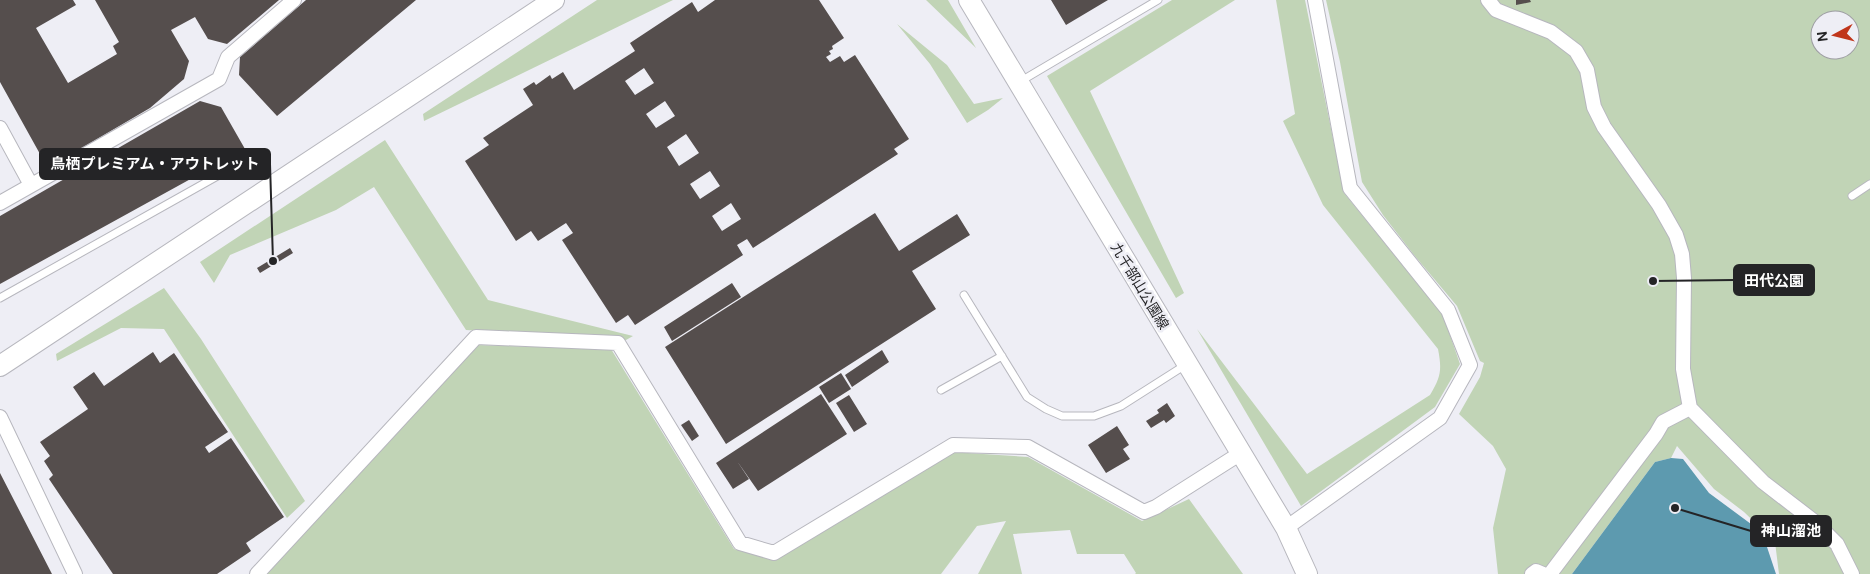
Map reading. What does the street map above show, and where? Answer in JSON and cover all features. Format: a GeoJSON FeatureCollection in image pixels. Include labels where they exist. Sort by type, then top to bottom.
{"type":"FeatureCollection","features":[{"type":"Feature","properties":{"kind":"main road"},"geometry":{"type":"LineString","coordinates":[[0,366],[554,0]]}},
{"type":"Feature","properties":{"kind":"main road","name":"九千部山公園線"},"geometry":{"type":"LineString","coordinates":[[969,0],[1286,528],[1307,574]]}},
{"type":"Feature","properties":{"kind":"street"},"geometry":{"type":"LineString","coordinates":[[0,203],[219,80],[228,56],[294,0]]}},
{"type":"Feature","properties":{"kind":"street"},"geometry":{"type":"LineString","coordinates":[[1286,528],[1440,418],[1470,365],[1448,310],[1350,188],[1315,0]]}},
{"type":"Feature","properties":{"kind":"street"},"geometry":{"type":"LineString","coordinates":[[1488,0],[1496,10],[1551,32],[1576,51],[1587,70],[1594,107],[1604,127],[1660,205],[1676,235],[1682,254],[1684,278],[1683,369],[1690,408],[1763,482],[1815,522],[1837,544],[1852,574]]}},
{"type":"Feature","properties":{"kind":"street"},"geometry":{"type":"LineString","coordinates":[[0,128],[31,185]]}},
{"type":"Feature","properties":{"kind":"street"},"geometry":{"type":"LineString","coordinates":[[257,574],[476,337],[618,343],[740,543],[774,553],[953,446],[1028,447],[1144,512],[1156,508],[1241,453]]}},
{"type":"Feature","properties":{"kind":"street"},"geometry":{"type":"LineString","coordinates":[[1550,574],[1656,434],[1663,422],[1690,408]]}},
{"type":"Feature","properties":{"kind":"street"},"geometry":{"type":"LineString","coordinates":[[0,418],[75,574]]}},
{"type":"Feature","properties":{"kind":"street"},"geometry":{"type":"LineString","coordinates":[[1532,574],[1536,571],[1543,574]]}},
{"type":"Feature","properties":{"kind":"lane"},"geometry":{"type":"LineString","coordinates":[[1019,83],[1158,0]]}},
{"type":"Feature","properties":{"kind":"lane"},"geometry":{"type":"LineString","coordinates":[[0,298],[237,165]]}},
{"type":"Feature","properties":{"kind":"lane"},"geometry":{"type":"LineString","coordinates":[[1852,196],[1870,184]]}},
{"type":"Feature","properties":{"kind":"lane"},"geometry":{"type":"LineString","coordinates":[[964,295],[1027,397],[1062,416],[1094,416],[1121,406],[1187,363]]}},
{"type":"Feature","properties":{"kind":"lane"},"geometry":{"type":"LineString","coordinates":[[941,390],[1002,356]]}},
{"type":"Feature","properties":{"kind":"green space"},"geometry":{"type":"Polygon","coordinates":[[[597,0],[673,0],[424,121],[423,114],[597,0]]]}},
{"type":"Feature","properties":{"kind":"green space"},"geometry":{"type":"Polygon","coordinates":[[[926,0],[948,0],[976,48],[926,0]]]}},
{"type":"Feature","properties":{"kind":"green space"},"geometry":{"type":"Polygon","coordinates":[[[1172,0],[1235,0],[1090,91],[1184,293],[1176,298],[1047,76],[1172,0]]]}},
{"type":"Feature","properties":{"kind":"green space"},"geometry":{"type":"Polygon","coordinates":[[[1276,0],[1305,0],[1344,193],[1443,315],[1460,364],[1435,407],[1301,506],[1197,329],[1307,474],[1430,395],[1440,373],[1440,363],[1438,349],[1323,205],[1283,121],[1295,114],[1276,0]]]}},
{"type":"Feature","properties":{"kind":"green space"},"geometry":{"type":"Polygon","coordinates":[[[1326,0],[1870,0],[1870,574],[1779,574],[1775,542],[1744,512],[1714,489],[1677,446],[1671,458],[1655,462],[1572,574],[1498,574],[1493,528],[1506,469],[1493,446],[1459,414],[1480,377],[1484,363],[1480,361],[1457,306],[1383,215],[1362,182],[1340,62],[1326,0]]]}},
{"type":"Feature","properties":{"kind":"green space"},"geometry":{"type":"Polygon","coordinates":[[[897,24],[947,65],[974,104],[1003,98],[967,123],[930,64],[897,24]]]}},
{"type":"Feature","properties":{"kind":"green space"},"geometry":{"type":"Polygon","coordinates":[[[385,140],[488,300],[633,336],[626,340],[466,330],[374,187],[336,210],[230,255],[214,283],[200,262],[385,140]]]}},
{"type":"Feature","properties":{"kind":"green space"},"geometry":{"type":"Polygon","coordinates":[[[164,288],[201,339],[305,501],[287,518],[164,329],[121,328],[57,361],[56,354],[164,288]]]}},
{"type":"Feature","properties":{"kind":"green space"},"geometry":{"type":"Polygon","coordinates":[[[477,345],[611,349],[734,549],[774,560],[952,452],[1028,457],[1142,521],[1189,499],[1243,574],[1135,574],[1124,554],[1077,554],[1070,530],[1013,534],[1022,574],[978,574],[1006,521],[977,526],[941,574],[267,574],[477,345]]]}},
{"type":"Feature","properties":{"kind":"water"},"geometry":{"type":"Polygon","coordinates":[[[1671,458],[1683,459],[1709,493],[1751,524],[1766,544],[1776,574],[1572,574],[1655,462],[1671,458]]]}},
{"type":"Feature","properties":{"kind":"building"},"geometry":{"type":"Polygon","coordinates":[[[0,0],[73,0],[76,5],[36,28],[68,83],[117,54],[113,46],[119,42],[95,0],[279,0],[227,44],[208,39],[195,17],[171,30],[189,61],[184,79],[150,108],[63,159],[40,154],[0,82],[0,0]]]}},
{"type":"Feature","properties":{"kind":"building"},"geometry":{"type":"Polygon","coordinates":[[[306,0],[416,0],[277,116],[239,75],[240,57],[306,0]]]}},
{"type":"Feature","properties":{"kind":"building"},"geometry":{"type":"Polygon","coordinates":[[[715,0],[819,0],[844,38],[832,46],[833,49],[829,51],[831,54],[826,57],[830,62],[840,56],[844,62],[855,55],[909,139],[894,149],[898,154],[753,248],[747,239],[737,245],[743,255],[635,325],[628,315],[616,323],[562,240],[573,233],[566,223],[538,241],[531,231],[516,241],[465,161],[489,145],[483,138],[533,105],[523,89],[534,82],[536,85],[550,75],[552,79],[563,72],[574,90],[635,51],[630,43],[692,2],[698,12],[715,0]],[[644,68],[625,81],[635,95],[654,83],[644,68]],[[665,101],[646,114],[656,128],[675,116],[665,101]],[[686,134],[667,147],[679,166],[699,153],[686,134]],[[710,171],[690,184],[700,199],[720,186],[710,171]],[[731,203],[712,216],[722,231],[741,219],[731,203]]]}},
{"type":"Feature","properties":{"kind":"building"},"geometry":{"type":"Polygon","coordinates":[[[1051,0],[1108,0],[1066,25],[1051,0]]]}},
{"type":"Feature","properties":{"kind":"building"},"geometry":{"type":"Polygon","coordinates":[[[1516,0],[1530,0],[1531,2],[1516,5],[1516,0]]]}},
{"type":"Feature","properties":{"kind":"building"},"geometry":{"type":"Polygon","coordinates":[[[200,101],[221,107],[245,149],[0,284],[0,216],[200,101]]]}},
{"type":"Feature","properties":{"kind":"building"},"geometry":{"type":"Polygon","coordinates":[[[875,213],[899,251],[957,214],[970,235],[912,271],[936,309],[726,444],[665,347],[875,213]]]}},
{"type":"Feature","properties":{"kind":"building"},"geometry":{"type":"Polygon","coordinates":[[[290,248],[293,253],[260,273],[257,268],[290,248]]]}},
{"type":"Feature","properties":{"kind":"building"},"geometry":{"type":"Polygon","coordinates":[[[732,283],[741,297],[672,341],[664,327],[732,283]]]}},
{"type":"Feature","properties":{"kind":"building"},"geometry":{"type":"Polygon","coordinates":[[[882,350],[889,362],[852,387],[845,375],[882,350]]]}},
{"type":"Feature","properties":{"kind":"building"},"geometry":{"type":"Polygon","coordinates":[[[153,352],[160,363],[174,353],[228,432],[205,447],[209,453],[231,438],[284,517],[246,543],[251,551],[217,574],[113,574],[49,479],[53,475],[44,461],[50,456],[40,442],[88,409],[73,387],[94,372],[104,386],[153,352]]]}},
{"type":"Feature","properties":{"kind":"building"},"geometry":{"type":"Polygon","coordinates":[[[841,373],[851,389],[829,403],[819,387],[841,373]]]}},
{"type":"Feature","properties":{"kind":"building"},"geometry":{"type":"Polygon","coordinates":[[[821,394],[847,434],[758,491],[737,461],[749,479],[733,489],[716,463],[821,394]]]}},
{"type":"Feature","properties":{"kind":"building"},"geometry":{"type":"Polygon","coordinates":[[[849,395],[867,424],[854,432],[836,403],[849,395]]]}},
{"type":"Feature","properties":{"kind":"building"},"geometry":{"type":"Polygon","coordinates":[[[1167,403],[1175,416],[1166,423],[1164,420],[1151,428],[1146,421],[1159,413],[1157,410],[1167,403]]]}},
{"type":"Feature","properties":{"kind":"building"},"geometry":{"type":"Polygon","coordinates":[[[689,420],[699,436],[692,441],[681,425],[689,420]]]}},
{"type":"Feature","properties":{"kind":"building"},"geometry":{"type":"Polygon","coordinates":[[[1117,426],[1129,445],[1123,449],[1130,459],[1106,473],[1088,445],[1117,426]]]}},
{"type":"Feature","properties":{"kind":"building"},"geometry":{"type":"Polygon","coordinates":[[[0,473],[52,574],[0,574],[0,473]]]}},
{"type":"Feature","properties":{"kind":"place","name":"鳥栖プレミアム・アウトレット"},"geometry":{"type":"Point","coordinates":[273,261]}},
{"type":"Feature","properties":{"kind":"place","name":"田代公園"},"geometry":{"type":"Point","coordinates":[1653,281]}},
{"type":"Feature","properties":{"kind":"place","name":"神山溜池"},"geometry":{"type":"Point","coordinates":[1675,508]}}]}
